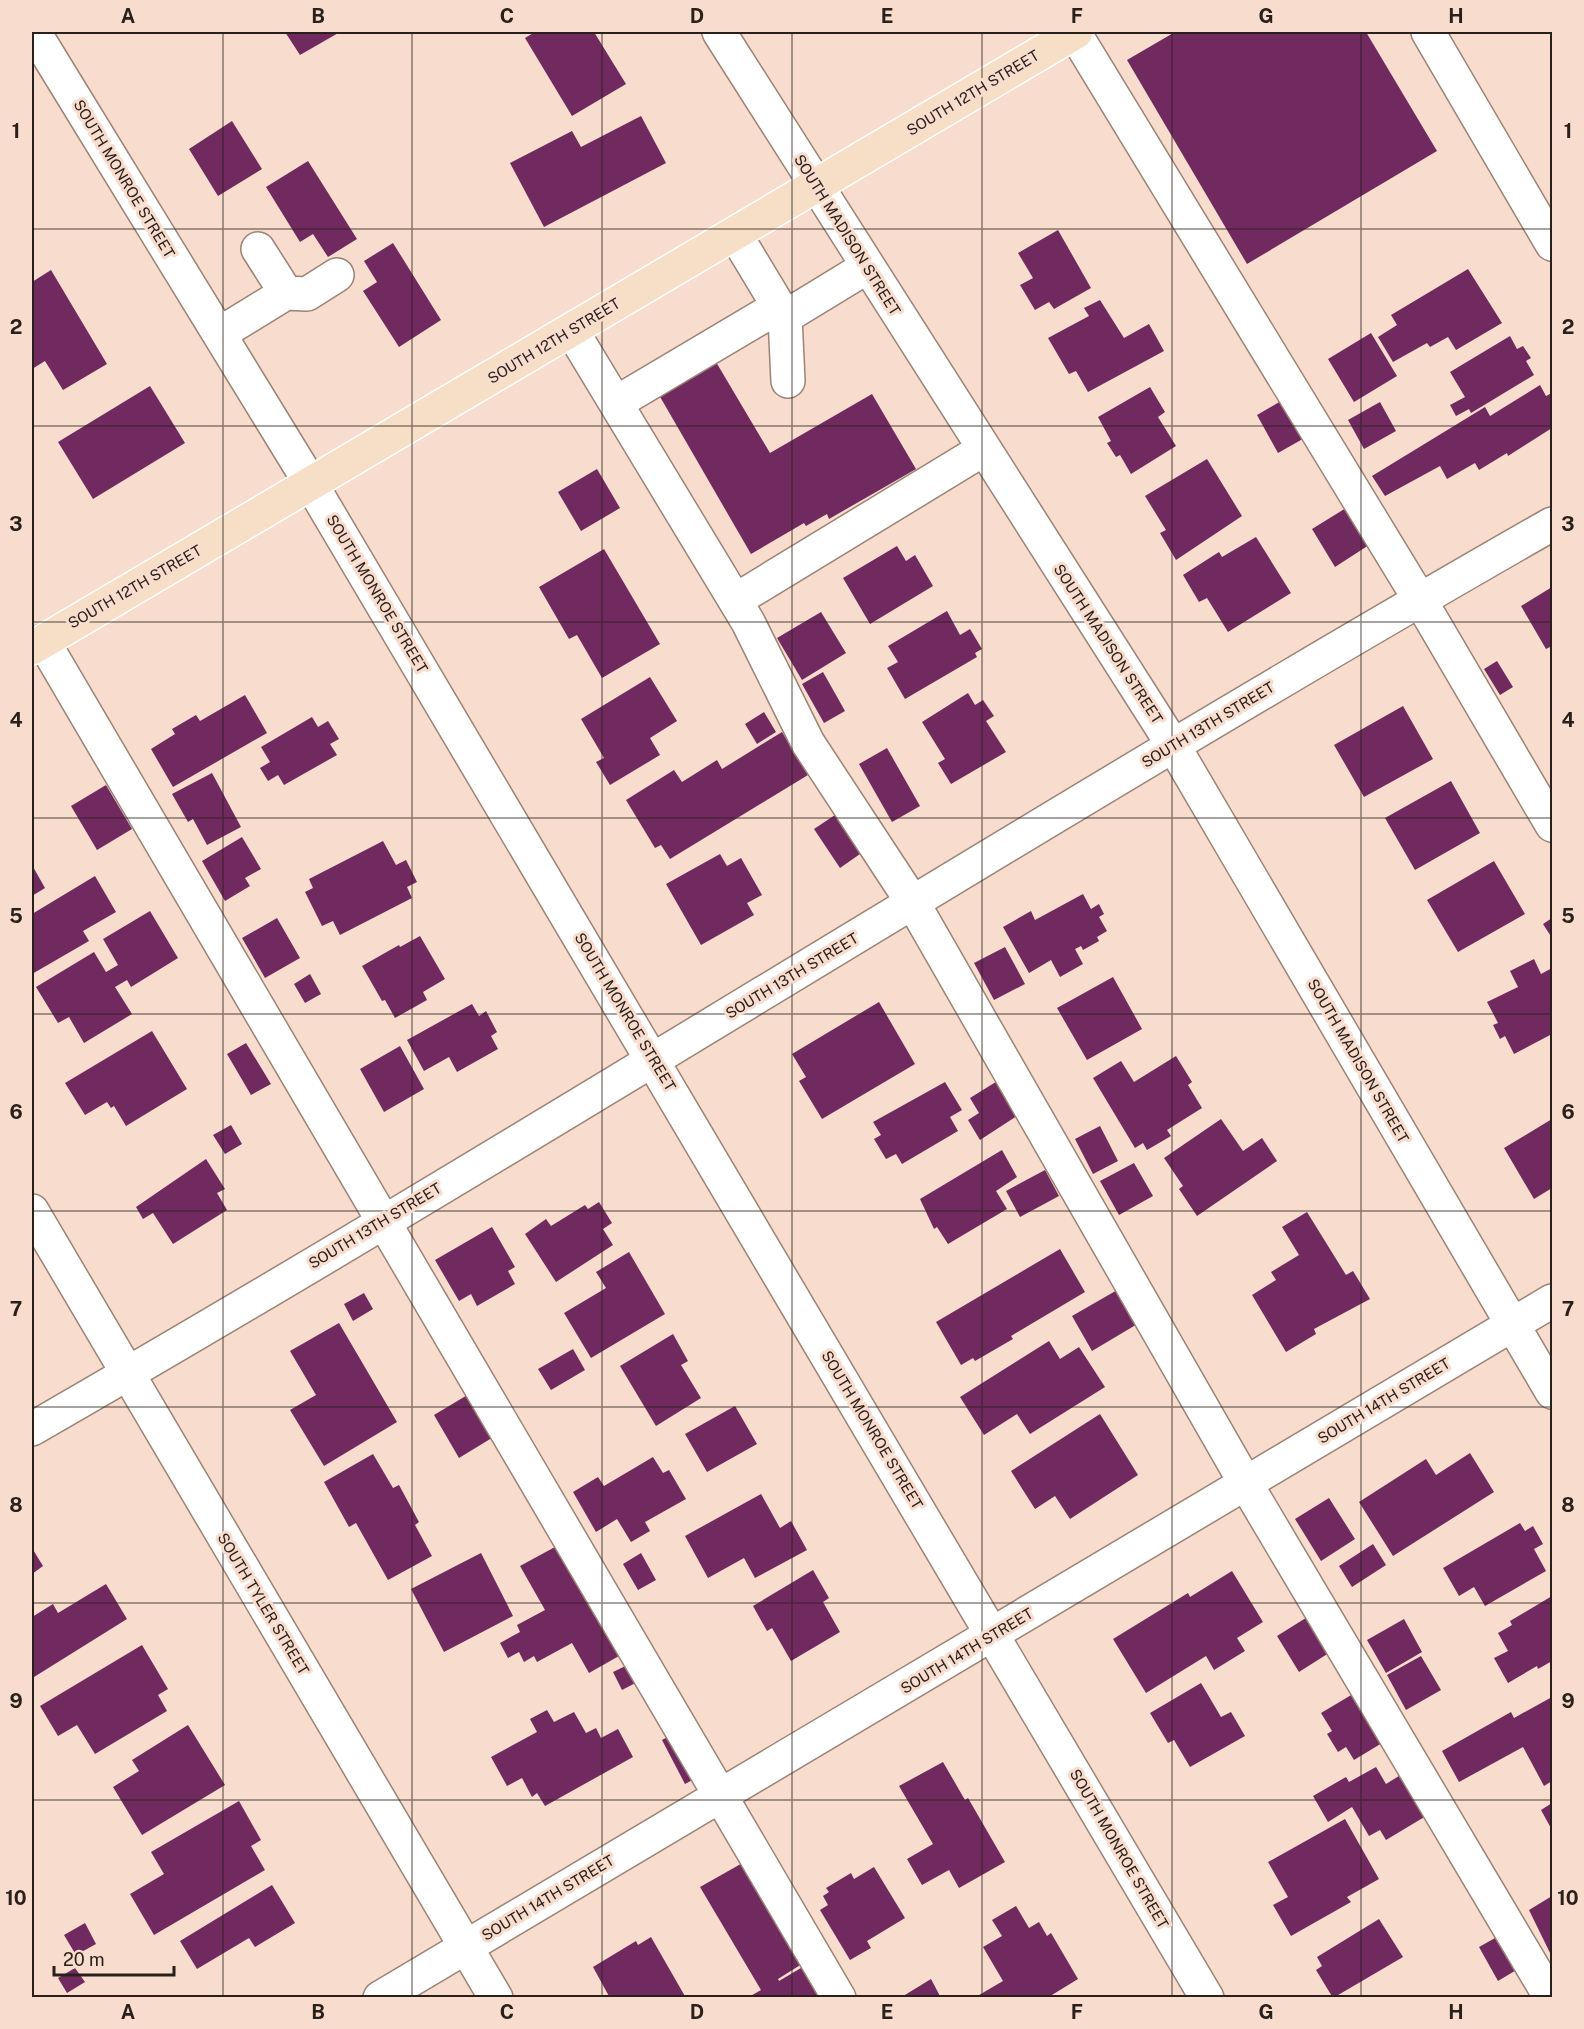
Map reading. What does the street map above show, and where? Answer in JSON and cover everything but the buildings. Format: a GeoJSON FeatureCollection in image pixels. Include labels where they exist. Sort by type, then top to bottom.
{"type":"FeatureCollection","features":[{"type":"Feature","properties":{"kind":"main road","name":"SOUTH 12TH STREET"},"geometry":{"type":"LineString","coordinates":[[37,645],[1075,32]]}},
{"type":"Feature","properties":{"kind":"street","name":"SOUTH MONROE STREET"},"geometry":{"type":"LineString","coordinates":[[34,32],[311,484],[1207,1998]]}},
{"type":"Feature","properties":{"kind":"street","name":"SOUTH MADISON STREET"},"geometry":{"type":"LineString","coordinates":[[719,32],[1173,745],[1552,1392]]}},
{"type":"Feature","properties":{"kind":"street"},"geometry":{"type":"LineString","coordinates":[[1075,32],[1420,600],[1552,825]]}},
{"type":"Feature","properties":{"kind":"street"},"geometry":{"type":"LineString","coordinates":[[1428,32],[1552,244]]}},
{"type":"Feature","properties":{"kind":"street"},"geometry":{"type":"LineString","coordinates":[[735,234],[782,312],[788,381]]}},
{"type":"Feature","properties":{"kind":"street"},"geometry":{"type":"LineString","coordinates":[[258,249],[286,293]]}},
{"type":"Feature","properties":{"kind":"street"},"geometry":{"type":"LineString","coordinates":[[616,403],[867,267]]}},
{"type":"Feature","properties":{"kind":"street"},"geometry":{"type":"LineString","coordinates":[[219,334],[286,293],[306,294],[337,275]]}},
{"type":"Feature","properties":{"kind":"street"},"geometry":{"type":"LineString","coordinates":[[572,331],[736,600],[808,743],[913,903],[1246,1484],[1551,1998]]}},
{"type":"Feature","properties":{"kind":"street"},"geometry":{"type":"LineString","coordinates":[[736,600],[984,450]]}},
{"type":"Feature","properties":{"kind":"street","name":"SOUTH 13TH STREET"},"geometry":{"type":"LineString","coordinates":[[32,1429],[654,1061],[1173,745],[1552,524]]}},
{"type":"Feature","properties":{"kind":"street"},"geometry":{"type":"LineString","coordinates":[[37,645],[384,1221],[839,1998]]}},
{"type":"Feature","properties":{"kind":"street","name":"SOUTH TYLER STREET"},"geometry":{"type":"LineString","coordinates":[[32,1211],[496,1998]]}},
{"type":"Feature","properties":{"kind":"street","name":"SOUTH 14TH STREET"},"geometry":{"type":"LineString","coordinates":[[380,1998],[994,1635],[1552,1301]]}}]}
